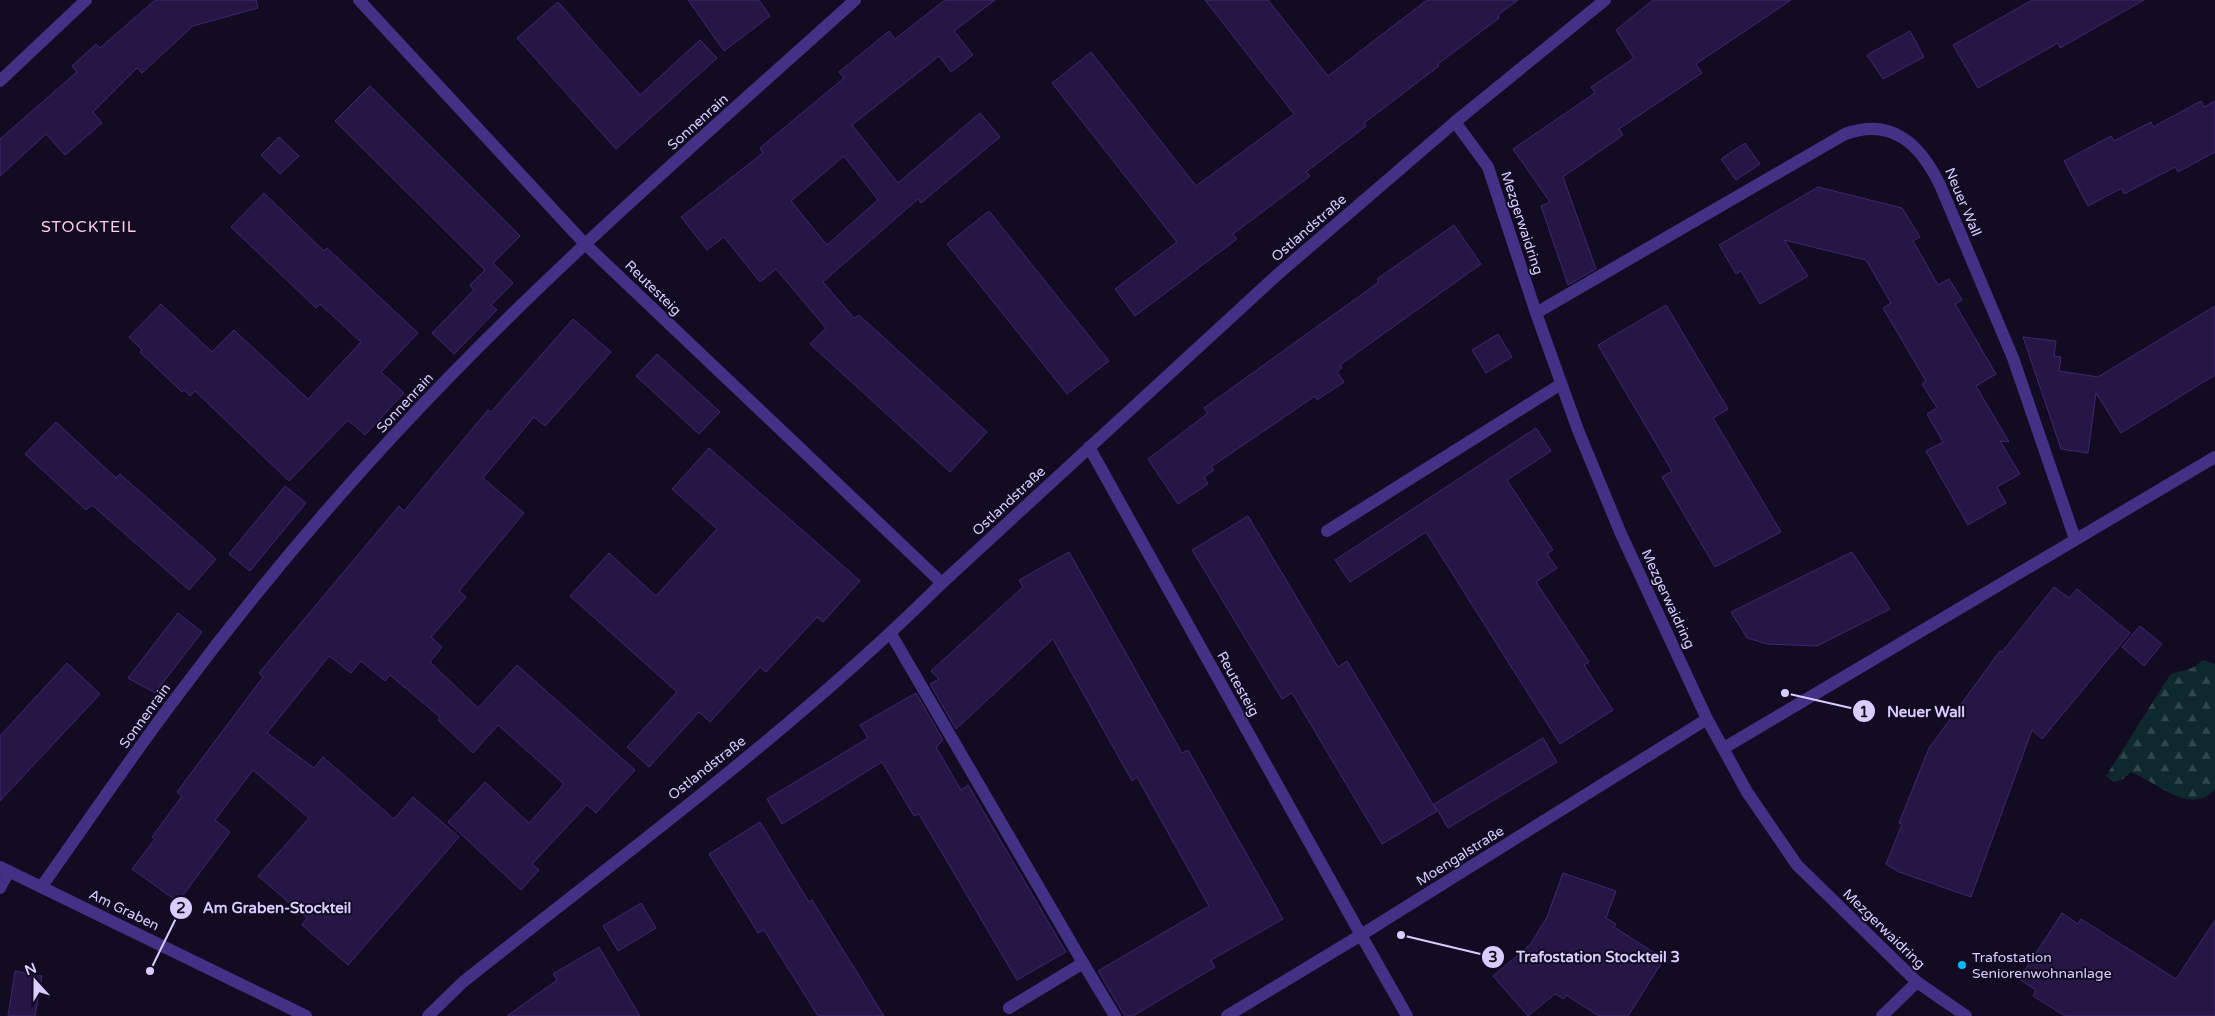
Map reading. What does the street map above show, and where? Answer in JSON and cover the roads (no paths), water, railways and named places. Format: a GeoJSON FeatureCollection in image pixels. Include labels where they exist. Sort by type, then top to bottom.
{"type":"FeatureCollection","features":[{"type":"Feature","properties":{"kind":"street"},"geometry":{"type":"LineString","coordinates":[[0,81],[86,0]]}},
{"type":"Feature","properties":{"kind":"street","name":"Reutesteig"},"geometry":{"type":"LineString","coordinates":[[359,0],[585,244],[942,583]]}},
{"type":"Feature","properties":{"kind":"street","name":"Sonnenrain"},"geometry":{"type":"LineString","coordinates":[[42,886],[174,700],[294,549],[403,426],[508,317],[585,244],[856,0]]}},
{"type":"Feature","properties":{"kind":"street","name":"Ostlandstraße"},"geometry":{"type":"LineString","coordinates":[[428,1016],[463,982],[799,714],[891,634],[942,583],[1277,275],[1455,122],[1605,0]]}},
{"type":"Feature","properties":{"kind":"street","name":"Mezgerwaidring"},"geometry":{"type":"LineString","coordinates":[[1455,122],[1488,167],[1561,384],[1621,534],[1707,719],[1747,792],[1797,865],[1917,982],[1966,1016]]}},
{"type":"Feature","properties":{"kind":"street","name":"Neuer Wall"},"geometry":{"type":"LineString","coordinates":[[1536,313],[1845,134],[1871,127],[1892,133],[1905,139],[1931,165],[2013,358],[2075,539]]}},
{"type":"Feature","properties":{"kind":"street"},"geometry":{"type":"LineString","coordinates":[[1327,531],[1561,384]]}},
{"type":"Feature","properties":{"kind":"street","name":"Reutesteig"},"geometry":{"type":"LineString","coordinates":[[1089,448],[1408,1016]]}},
{"type":"Feature","properties":{"kind":"street"},"geometry":{"type":"LineString","coordinates":[[1724,748],[2215,457]]}},
{"type":"Feature","properties":{"kind":"street"},"geometry":{"type":"LineString","coordinates":[[891,634],[1115,1016]]}},
{"type":"Feature","properties":{"kind":"street","name":"Moengalstraße"},"geometry":{"type":"LineString","coordinates":[[1227,1016],[1361,935],[1707,719]]}},
{"type":"Feature","properties":{"kind":"street","name":"Am Graben"},"geometry":{"type":"LineString","coordinates":[[0,888],[4,869],[306,1016]]}},
{"type":"Feature","properties":{"kind":"street"},"geometry":{"type":"LineString","coordinates":[[1010,1008],[1084,963]]}},
{"type":"Feature","properties":{"kind":"street"},"geometry":{"type":"LineString","coordinates":[[1882,1016],[1917,982]]}},
{"type":"Feature","properties":{"kind":"place","name":"Neuer Wall"},"geometry":{"type":"Point","coordinates":[1785,693]}},
{"type":"Feature","properties":{"kind":"place","name":"Trafostation Stockteil 3"},"geometry":{"type":"Point","coordinates":[1401,935]}},
{"type":"Feature","properties":{"kind":"place","name":"Trafostation Seniorenwohnanlage"},"geometry":{"type":"Point","coordinates":[1962,965]}},
{"type":"Feature","properties":{"kind":"place","name":"Am Graben-Stockteil"},"geometry":{"type":"Point","coordinates":[150,971]}},
{"type":"Feature","properties":{"kind":"district","name":"STOCKTEIL"},"geometry":{"type":"Point","coordinates":[89,227]}}]}
